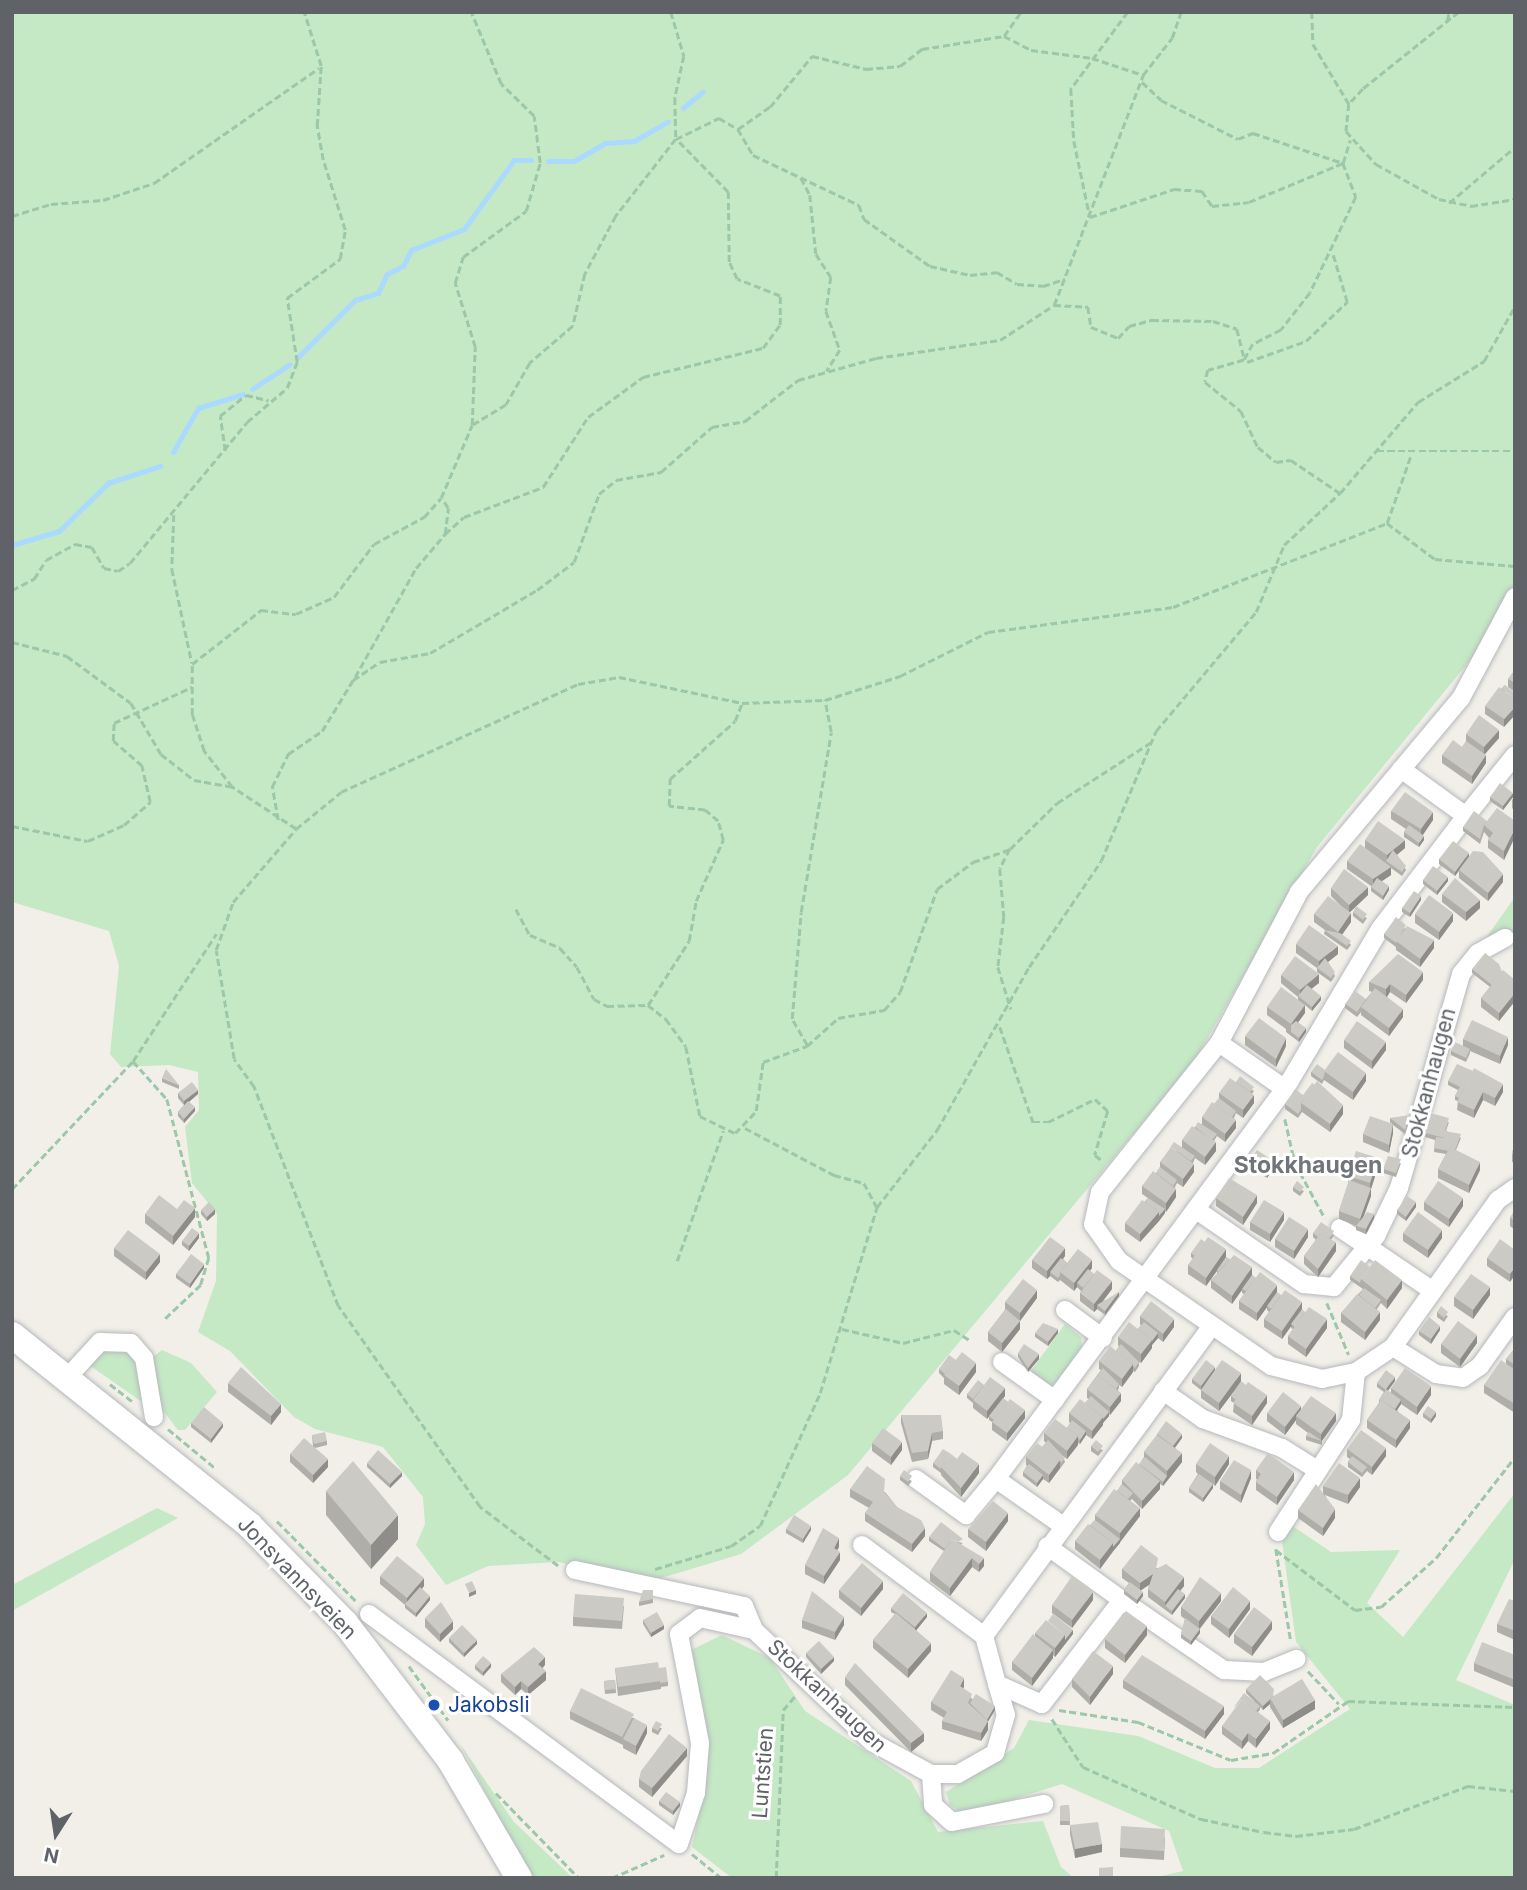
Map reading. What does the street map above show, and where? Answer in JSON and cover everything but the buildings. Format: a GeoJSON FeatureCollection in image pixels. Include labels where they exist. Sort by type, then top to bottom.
{"type":"FeatureCollection","features":[{"type":"Feature","properties":{"kind":"main road","name":"Jonsvannsveien"},"geometry":{"type":"LineString","coordinates":[[12,1335],[250,1526],[345,1623],[443,1750],[519,1878]]}},
{"type":"Feature","properties":{"kind":"street"},"geometry":{"type":"LineString","coordinates":[[1515,597],[1467,689],[1299,891],[1219,1044],[1116,1171],[1095,1203],[1095,1232],[1109,1253],[1212,1326],[1285,1373],[1322,1379],[1356,1372],[1393,1347],[1498,1200],[1515,1188]]}},
{"type":"Feature","properties":{"kind":"street"},"geometry":{"type":"LineString","coordinates":[[916,1479],[966,1515],[996,1479],[1148,1281],[1280,1096],[1380,929],[1515,755]]}},
{"type":"Feature","properties":{"kind":"street"},"geometry":{"type":"LineString","coordinates":[[1401,769],[1466,816]]}},
{"type":"Feature","properties":{"kind":"street","name":"Stokkanhaugen"},"geometry":{"type":"LineString","coordinates":[[1322,1291],[1339,1282],[1369,1245],[1417,1136],[1457,982],[1478,953],[1505,938]]}},
{"type":"Feature","properties":{"kind":"street"},"geometry":{"type":"LineString","coordinates":[[1219,1044],[1280,1096]]}},
{"type":"Feature","properties":{"kind":"street"},"geometry":{"type":"LineString","coordinates":[[1198,1210],[1322,1291]]}},
{"type":"Feature","properties":{"kind":"street"},"geometry":{"type":"LineString","coordinates":[[1340,1228],[1369,1245],[1433,1291]]}},
{"type":"Feature","properties":{"kind":"street"},"geometry":{"type":"LineString","coordinates":[[1065,1310],[1102,1338]]}},
{"type":"Feature","properties":{"kind":"street"},"geometry":{"type":"LineString","coordinates":[[1393,1347],[1436,1374],[1463,1378],[1480,1366],[1515,1317]]}},
{"type":"Feature","properties":{"kind":"street"},"geometry":{"type":"LineString","coordinates":[[984,1636],[1062,1525],[1212,1326]]}},
{"type":"Feature","properties":{"kind":"street"},"geometry":{"type":"LineString","coordinates":[[67,1378],[100,1342],[131,1343],[147,1368],[154,1417]]}},
{"type":"Feature","properties":{"kind":"street"},"geometry":{"type":"LineString","coordinates":[[1002,1362],[1055,1400]]}},
{"type":"Feature","properties":{"kind":"street"},"geometry":{"type":"LineString","coordinates":[[1278,1532],[1316,1469],[1350,1420],[1356,1372]]}},
{"type":"Feature","properties":{"kind":"street"},"geometry":{"type":"LineString","coordinates":[[1163,1391],[1203,1419],[1282,1448],[1316,1469]]}},
{"type":"Feature","properties":{"kind":"street"},"geometry":{"type":"LineString","coordinates":[[996,1479],[1062,1525]]}},
{"type":"Feature","properties":{"kind":"street"},"geometry":{"type":"LineString","coordinates":[[862,1545],[984,1636],[998,1684],[1006,1715],[995,1753],[958,1774],[931,1774],[933,1805],[952,1822],[1044,1804]]}},
{"type":"Feature","properties":{"kind":"street"},"geometry":{"type":"LineString","coordinates":[[1047,1546],[1224,1670],[1264,1672],[1296,1659]]}},
{"type":"Feature","properties":{"kind":"street","name":"Stokkanhaugen"},"geometry":{"type":"LineString","coordinates":[[575,1570],[736,1603],[751,1612],[754,1630],[872,1742],[931,1774]]}},
{"type":"Feature","properties":{"kind":"street"},"geometry":{"type":"LineString","coordinates":[[998,1684],[1042,1704],[1122,1600]]}},
{"type":"Feature","properties":{"kind":"street","name":"Jonsvannsveien"},"geometry":{"type":"LineString","coordinates":[[369,1614],[679,1844]]}},
{"type":"Feature","properties":{"kind":"street"},"geometry":{"type":"LineString","coordinates":[[679,1844],[696,1793],[700,1743],[679,1634],[700,1618],[754,1630]]}},
{"type":"Feature","properties":{"kind":"path"},"geometry":{"type":"LineString","coordinates":[[12,590],[34,579],[46,559],[75,544],[92,547],[104,568],[118,571],[174,515],[268,400],[287,388],[297,362],[287,298],[340,259],[345,230],[332,199],[317,126],[321,66],[304,12]]}},
{"type":"Feature","properties":{"kind":"path"},"geometry":{"type":"LineString","coordinates":[[192,664],[261,610],[296,614],[334,597],[374,544],[424,517],[441,498],[472,425],[475,347],[455,284],[463,257],[526,211],[540,163],[534,116],[501,85],[471,12]]}},
{"type":"Feature","properties":{"kind":"path"},"geometry":{"type":"LineString","coordinates":[[278,820],[272,787],[288,754],[321,731],[416,568],[445,534],[464,517],[543,487],[588,417],[643,377],[763,348],[780,325],[780,296],[737,279],[729,262],[728,192],[676,139],[675,98],[684,56],[671,12]]}},
{"type":"Feature","properties":{"kind":"path"},"geometry":{"type":"LineString","coordinates":[[1004,36],[1021,12]]}},
{"type":"Feature","properties":{"kind":"path"},"geometry":{"type":"LineString","coordinates":[[1090,217],[1074,141],[1071,89],[1128,12]]}},
{"type":"Feature","properties":{"kind":"path"},"geometry":{"type":"LineString","coordinates":[[353,680],[380,662],[430,653],[537,590],[574,562],[598,494],[607,487],[661,472],[712,427],[745,421],[798,380],[827,371],[1000,340],[1054,305],[1140,81],[1172,38],[1181,12]]}},
{"type":"Feature","properties":{"kind":"path"},"geometry":{"type":"LineString","coordinates":[[1246,361],[1253,344],[1281,330],[1333,255],[1356,197],[1343,163],[1350,140],[1349,104],[1313,44],[1312,12]]}},
{"type":"Feature","properties":{"kind":"path"},"geometry":{"type":"LineString","coordinates":[[1446,24],[1450,12]]}},
{"type":"Feature","properties":{"kind":"path"},"geometry":{"type":"LineString","coordinates":[[1349,104],[1459,12]]}},
{"type":"Feature","properties":{"kind":"path"},"geometry":{"type":"LineString","coordinates":[[738,129],[770,107],[813,56],[866,69],[900,66],[922,49],[1004,36],[1031,50],[1092,58],[1143,75]]}},
{"type":"Feature","properties":{"kind":"path"},"geometry":{"type":"LineString","coordinates":[[12,216],[51,204],[103,200],[154,183],[321,66]]}},
{"type":"Feature","properties":{"kind":"path"},"geometry":{"type":"LineString","coordinates":[[1140,81],[1161,100],[1238,139],[1253,133],[1343,163]]}},
{"type":"Feature","properties":{"kind":"path"},"geometry":{"type":"LineString","coordinates":[[472,425],[506,405],[530,363],[573,326],[585,274],[616,216],[676,139],[719,118],[738,129],[753,155],[859,205],[864,219],[930,266],[970,275],[998,272],[1017,284],[1043,286],[1065,279]]}},
{"type":"Feature","properties":{"kind":"path"},"geometry":{"type":"LineString","coordinates":[[1350,140],[1376,164],[1449,203],[1515,199]]}},
{"type":"Feature","properties":{"kind":"path"},"geometry":{"type":"LineString","coordinates":[[1449,203],[1515,146]]}},
{"type":"Feature","properties":{"kind":"path"},"geometry":{"type":"LineString","coordinates":[[1090,217],[1174,189],[1202,191],[1212,205],[1249,202],[1343,163]]}},
{"type":"Feature","properties":{"kind":"path"},"geometry":{"type":"LineString","coordinates":[[801,178],[810,195],[816,254],[831,277],[826,311],[839,350],[827,371]]}},
{"type":"Feature","properties":{"kind":"path"},"geometry":{"type":"LineString","coordinates":[[1333,255],[1347,302],[1306,341],[1246,361],[1208,370],[1206,382],[1241,411],[1258,447],[1276,462],[1291,460],[1340,494]]}},
{"type":"Feature","properties":{"kind":"path"},"geometry":{"type":"LineString","coordinates":[[1054,305],[1088,307],[1091,327],[1118,338],[1129,326],[1152,320],[1213,321],[1237,329],[1246,361]]}},
{"type":"Feature","properties":{"kind":"path"},"geometry":{"type":"LineString","coordinates":[[646,1571],[731,1546],[760,1526],[842,1329],[858,1256],[877,1207],[937,1130],[1011,1009],[1029,967],[1101,861],[1150,744],[1165,717],[1256,612],[1284,545],[1340,494],[1428,393],[1484,360],[1515,306]]}},
{"type":"Feature","properties":{"kind":"path"},"geometry":{"type":"LineString","coordinates":[[225,452],[220,416],[246,395],[268,400]]}},
{"type":"Feature","properties":{"kind":"path"},"geometry":{"type":"LineString","coordinates":[[1377,451],[1411,455],[1515,451]]}},
{"type":"Feature","properties":{"kind":"path"},"geometry":{"type":"LineString","coordinates":[[12,1189],[133,1061],[219,932],[233,902],[296,829],[362,780],[420,761],[593,679],[627,678],[742,703],[825,700],[900,676],[988,632],[1173,607],[1387,523],[1411,455]]}},
{"type":"Feature","properties":{"kind":"path"},"geometry":{"type":"LineString","coordinates":[[441,498],[448,508],[445,534]]}},
{"type":"Feature","properties":{"kind":"path"},"geometry":{"type":"LineString","coordinates":[[174,515],[172,569],[192,664],[192,715],[204,751],[233,787],[278,820],[296,829]]}},
{"type":"Feature","properties":{"kind":"path"},"geometry":{"type":"LineString","coordinates":[[1387,523],[1435,559],[1515,566]]}},
{"type":"Feature","properties":{"kind":"path"},"geometry":{"type":"LineString","coordinates":[[12,642],[66,656],[138,715],[161,754],[194,780],[233,787]]}},
{"type":"Feature","properties":{"kind":"path"},"geometry":{"type":"LineString","coordinates":[[12,825],[88,841],[124,825],[150,802],[142,766],[113,741],[114,723],[138,715],[192,687]]}},
{"type":"Feature","properties":{"kind":"path"},"geometry":{"type":"LineString","coordinates":[[807,1046],[792,1019],[801,912],[831,732],[825,700]]}},
{"type":"Feature","properties":{"kind":"path"},"geometry":{"type":"LineString","coordinates":[[648,1005],[689,941],[696,901],[723,840],[718,821],[699,807],[669,806],[670,779],[735,721],[742,703]]}},
{"type":"Feature","properties":{"kind":"path"},"geometry":{"type":"LineString","coordinates":[[1011,1009],[998,967],[1004,917],[1000,869],[1010,849],[1057,803],[1150,744]]}},
{"type":"Feature","properties":{"kind":"path"},"geometry":{"type":"LineString","coordinates":[[745,1128],[755,1111],[763,1062],[807,1046],[838,1018],[884,1010],[900,992],[926,903],[937,889],[972,862],[1010,849]]}},
{"type":"Feature","properties":{"kind":"path"},"geometry":{"type":"LineString","coordinates":[[516,909],[530,935],[560,948],[577,967],[594,999],[607,1006],[648,1005],[686,1047],[700,1116],[723,1131],[745,1128],[834,1175],[864,1183],[877,1207]]}},
{"type":"Feature","properties":{"kind":"path"},"geometry":{"type":"LineString","coordinates":[[219,932],[218,982],[234,1059],[254,1087],[338,1306],[480,1507],[542,1558],[575,1570]]}},
{"type":"Feature","properties":{"kind":"path"},"geometry":{"type":"LineString","coordinates":[[1000,1027],[1033,1122],[1048,1122],[1095,1098],[1108,1111],[1095,1155],[1116,1171]]}},
{"type":"Feature","properties":{"kind":"path"},"geometry":{"type":"LineString","coordinates":[[133,1061],[167,1099],[209,1258],[201,1285],[164,1320]]}},
{"type":"Feature","properties":{"kind":"path"},"geometry":{"type":"LineString","coordinates":[[1280,1096],[1294,1163],[1313,1204],[1340,1228]]}},
{"type":"Feature","properties":{"kind":"path"},"geometry":{"type":"LineString","coordinates":[[677,1261],[723,1131]]}},
{"type":"Feature","properties":{"kind":"path"},"geometry":{"type":"LineString","coordinates":[[1322,1291],[1356,1372]]}},
{"type":"Feature","properties":{"kind":"path"},"geometry":{"type":"LineString","coordinates":[[842,1329],[903,1343],[954,1330],[971,1341]]}},
{"type":"Feature","properties":{"kind":"path"},"geometry":{"type":"LineString","coordinates":[[1276,1550],[1355,1610],[1381,1607],[1437,1558],[1515,1457]]}},
{"type":"Feature","properties":{"kind":"path"},"geometry":{"type":"LineString","coordinates":[[1278,1532],[1276,1550],[1296,1659],[1339,1704]]}},
{"type":"Feature","properties":{"kind":"path","name":"Luntstien"},"geometry":{"type":"LineString","coordinates":[[776,1878],[783,1710],[810,1681]]}},
{"type":"Feature","properties":{"kind":"path"},"geometry":{"type":"LineString","coordinates":[[1042,1704],[1138,1722],[1231,1760],[1273,1753],[1339,1704],[1371,1699],[1515,1707]]}},
{"type":"Feature","properties":{"kind":"path"},"geometry":{"type":"LineString","coordinates":[[1042,1704],[1083,1767],[1201,1819],[1264,1832],[1297,1836],[1354,1829],[1468,1786],[1515,1791]]}},
{"type":"Feature","properties":{"kind":"path"},"geometry":{"type":"LineString","coordinates":[[612,1878],[656,1862],[679,1844],[722,1878]]}},
{"type":"Feature","properties":{"kind":"green space"},"geometry":{"type":"Polygon","coordinates":[[[12,12],[1515,12],[1515,589],[1472,658],[1317,847],[1195,1060],[848,1475],[741,1554],[648,1582],[559,1562],[488,1566],[446,1585],[416,1545],[425,1524],[423,1497],[383,1447],[315,1429],[294,1417],[230,1351],[198,1332],[216,1281],[217,1214],[192,1183],[185,1127],[199,1110],[198,1072],[169,1065],[121,1067],[110,1054],[119,966],[109,931],[12,902],[12,12]]]}},
{"type":"Feature","properties":{"kind":"green space"},"geometry":{"type":"Polygon","coordinates":[[[1515,897],[1515,936],[1486,938],[1515,897]]]}},
{"type":"Feature","properties":{"kind":"green space"},"geometry":{"type":"Polygon","coordinates":[[[1065,1324],[1081,1337],[1082,1349],[1058,1383],[1047,1386],[1030,1372],[1065,1324]]]}},
{"type":"Feature","properties":{"kind":"green space"},"geometry":{"type":"Polygon","coordinates":[[[113,1344],[136,1356],[145,1404],[89,1365],[113,1344]]]}},
{"type":"Feature","properties":{"kind":"green space"},"geometry":{"type":"Polygon","coordinates":[[[162,1350],[191,1363],[217,1392],[185,1430],[178,1430],[158,1404],[153,1357],[162,1350]]]}},
{"type":"Feature","properties":{"kind":"green space"},"geometry":{"type":"Polygon","coordinates":[[[1515,1493],[1515,1559],[1456,1680],[1515,1705],[1515,1878],[1153,1878],[1183,1871],[1169,1831],[1062,1784],[964,1815],[950,1805],[946,1792],[1014,1748],[1029,1720],[1138,1736],[1215,1768],[1259,1768],[1350,1709],[1296,1642],[1281,1534],[1291,1525],[1331,1552],[1400,1550],[1367,1603],[1403,1637],[1515,1493]]]}},
{"type":"Feature","properties":{"kind":"green space"},"geometry":{"type":"Polygon","coordinates":[[[157,1508],[178,1518],[12,1611],[12,1585],[157,1508]]]}},
{"type":"Feature","properties":{"kind":"green space"},"geometry":{"type":"Polygon","coordinates":[[[722,1635],[770,1658],[805,1711],[911,1781],[938,1832],[1043,1821],[1061,1867],[1074,1878],[732,1878],[692,1847],[707,1775],[706,1724],[689,1651],[722,1635]]]}},
{"type":"Feature","properties":{"kind":"green space"},"geometry":{"type":"Polygon","coordinates":[[[460,1744],[514,1822],[573,1878],[531,1878],[460,1744]]]}},
{"type":"Feature","properties":{"kind":"waterway"},"geometry":{"type":"LineString","coordinates":[[683,108],[703,91]]}},
{"type":"Feature","properties":{"kind":"waterway"},"geometry":{"type":"LineString","coordinates":[[548,161],[574,161],[605,143],[634,141],[668,121]]}},
{"type":"Feature","properties":{"kind":"waterway"},"geometry":{"type":"LineString","coordinates":[[298,357],[355,300],[378,293],[387,274],[403,266],[411,250],[464,229],[514,160],[531,160]]}},
{"type":"Feature","properties":{"kind":"waterway"},"geometry":{"type":"LineString","coordinates":[[252,389],[290,364]]}},
{"type":"Feature","properties":{"kind":"waterway"},"geometry":{"type":"LineString","coordinates":[[173,452],[198,408],[243,394]]}},
{"type":"Feature","properties":{"kind":"waterway"},"geometry":{"type":"LineString","coordinates":[[12,545],[59,531],[108,483],[160,466]]}},
{"type":"Feature","properties":{"kind":"place","name":"Jakobsli"},"geometry":{"type":"Point","coordinates":[434,1705]}},
{"type":"Feature","properties":{"kind":"district","name":"Stokkhaugen"},"geometry":{"type":"Point","coordinates":[1308,1165]}}]}
